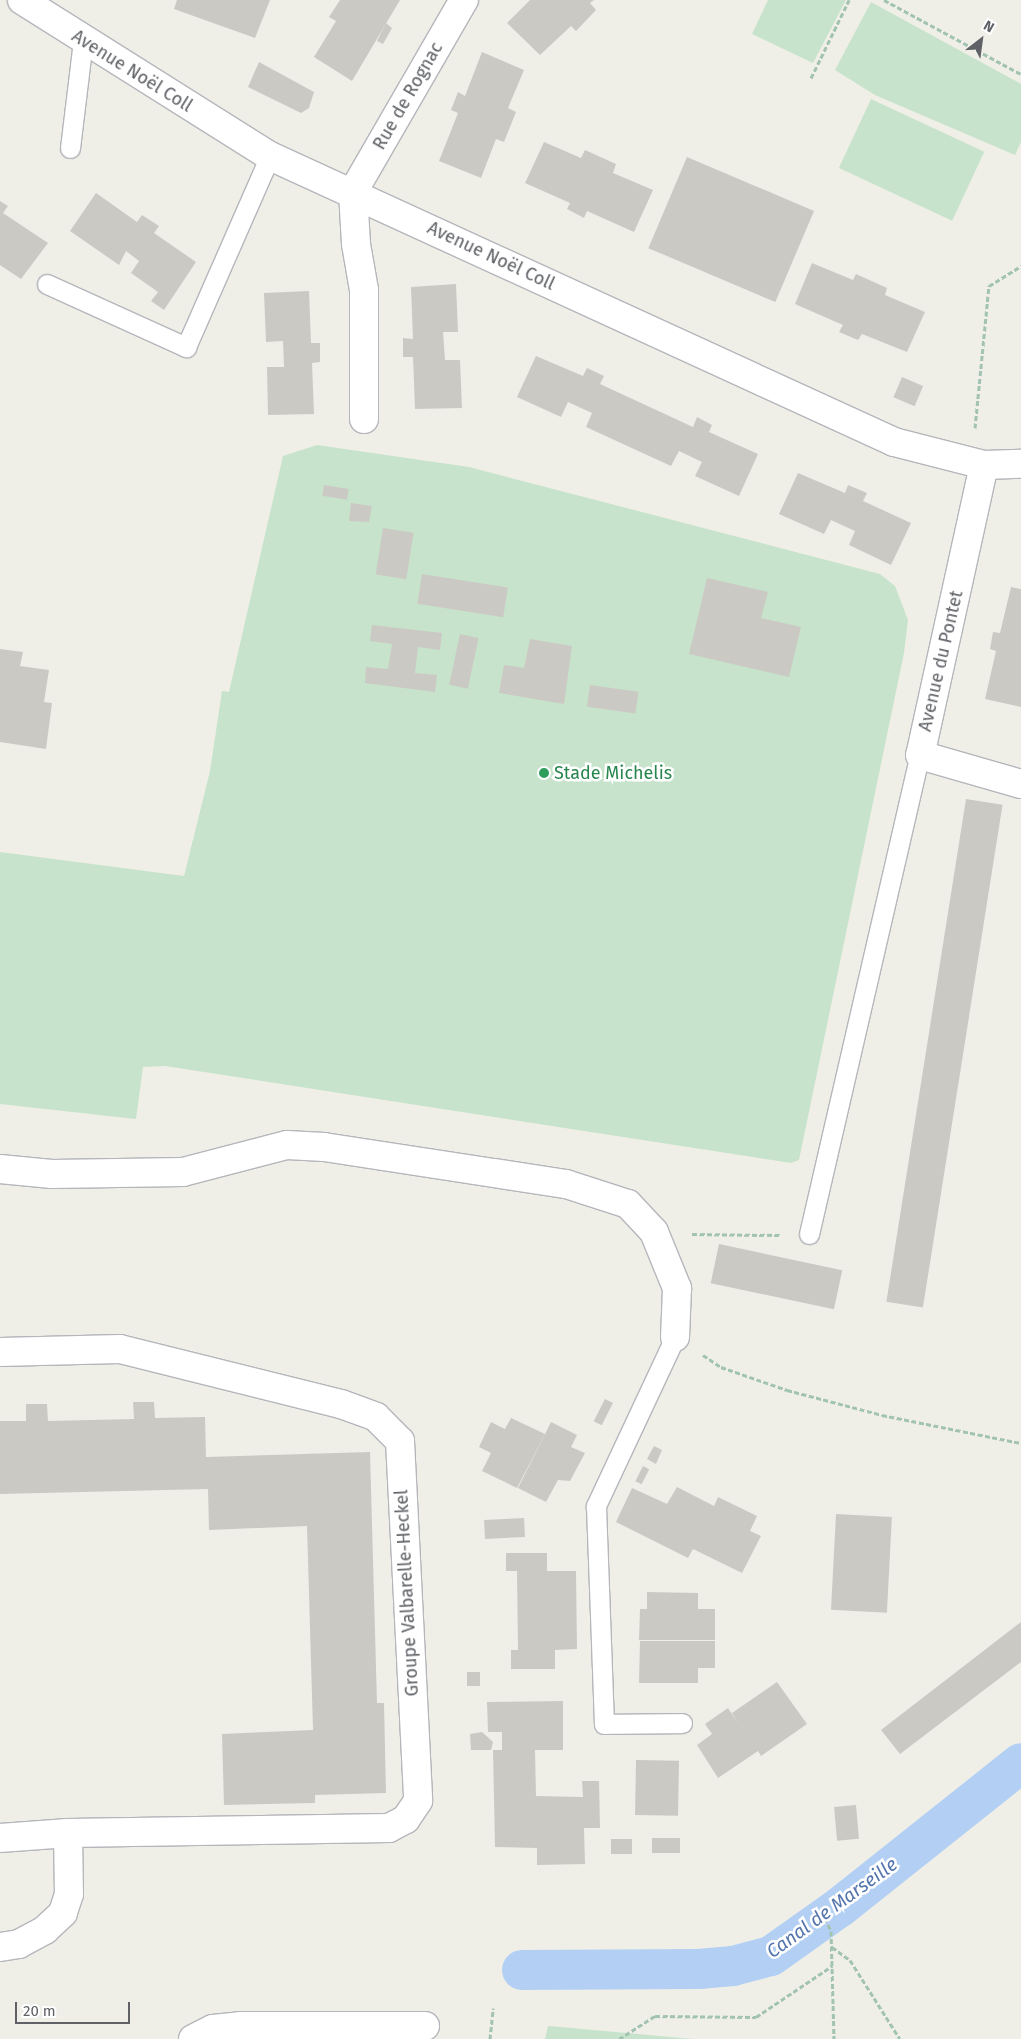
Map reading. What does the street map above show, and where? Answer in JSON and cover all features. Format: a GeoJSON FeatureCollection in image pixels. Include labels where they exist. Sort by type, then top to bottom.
{"type":"FeatureCollection","features":[{"type":"Feature","properties":{"kind":"street","name":"Avenue Noël Coll"},"geometry":{"type":"LineString","coordinates":[[22,0],[84,41],[270,156],[353,192],[894,442],[978,463],[1021,464]]}},
{"type":"Feature","properties":{"kind":"street","name":"Rue de Rognac"},"geometry":{"type":"LineString","coordinates":[[353,192],[464,0]]}},
{"type":"Feature","properties":{"kind":"street"},"geometry":{"type":"LineString","coordinates":[[353,192],[356,244],[364,290],[364,419]]}},
{"type":"Feature","properties":{"kind":"street","name":"Avenue du Pontet"},"geometry":{"type":"LineString","coordinates":[[978,463],[920,755],[1021,784]]}},
{"type":"Feature","properties":{"kind":"street"},"geometry":{"type":"LineString","coordinates":[[0,1169],[52,1174],[183,1172],[287,1145],[324,1146],[566,1184],[628,1204],[654,1232],[677,1288],[675,1337]]}},
{"type":"Feature","properties":{"kind":"street","name":"Groupe Valbarelle-Heckel"},"geometry":{"type":"LineString","coordinates":[[0,1352],[120,1350],[341,1404],[376,1417],[400,1441],[418,1801],[406,1819],[389,1828],[68,1833],[0,1838]]}},
{"type":"Feature","properties":{"kind":"street"},"geometry":{"type":"LineString","coordinates":[[0,1947],[19,1944],[45,1930],[63,1914],[69,1894],[68,1833]]}},
{"type":"Feature","properties":{"kind":"street"},"geometry":{"type":"LineString","coordinates":[[193,2039],[213,2029],[240,2026],[424,2026]]}},
{"type":"Feature","properties":{"kind":"lane"},"geometry":{"type":"LineString","coordinates":[[70,148],[84,41]]}},
{"type":"Feature","properties":{"kind":"lane"},"geometry":{"type":"LineString","coordinates":[[47,284],[186,347],[270,156]]}},
{"type":"Feature","properties":{"kind":"lane"},"geometry":{"type":"LineString","coordinates":[[809,1234],[920,755]]}},
{"type":"Feature","properties":{"kind":"lane"},"geometry":{"type":"LineString","coordinates":[[675,1337],[596,1506],[604,1724],[682,1723]]}},
{"type":"Feature","properties":{"kind":"path"},"geometry":{"type":"LineString","coordinates":[[811,78],[849,0]]}},
{"type":"Feature","properties":{"kind":"path"},"geometry":{"type":"LineString","coordinates":[[884,0],[1021,74]]}},
{"type":"Feature","properties":{"kind":"path"},"geometry":{"type":"LineString","coordinates":[[978,463],[989,286],[1021,266]]}},
{"type":"Feature","properties":{"kind":"path"},"geometry":{"type":"LineString","coordinates":[[654,1232],[722,1235],[809,1234]]}},
{"type":"Feature","properties":{"kind":"path"},"geometry":{"type":"LineString","coordinates":[[675,1337],[721,1367],[787,1390],[882,1415],[1021,1443]]}},
{"type":"Feature","properties":{"kind":"path"},"geometry":{"type":"LineString","coordinates":[[821,1911],[831,1931],[834,2039]]}},
{"type":"Feature","properties":{"kind":"path"},"geometry":{"type":"LineString","coordinates":[[832,1946],[850,1960],[900,2039]]}},
{"type":"Feature","properties":{"kind":"path"},"geometry":{"type":"LineString","coordinates":[[619,2039],[655,2016],[756,2017],[832,1966]]}},
{"type":"Feature","properties":{"kind":"path"},"geometry":{"type":"LineString","coordinates":[[490,2039],[493,2008]]}},
{"type":"Feature","properties":{"kind":"green space"},"geometry":{"type":"Polygon","coordinates":[[[768,0],[846,0],[813,63],[752,34],[768,0]]]}},
{"type":"Feature","properties":{"kind":"green space"},"geometry":{"type":"Polygon","coordinates":[[[871,2],[1021,84],[1021,142],[1015,155],[875,95],[835,70],[871,2]]]}},
{"type":"Feature","properties":{"kind":"green space"},"geometry":{"type":"Polygon","coordinates":[[[871,99],[984,152],[952,221],[839,168],[871,99]]]}},
{"type":"Feature","properties":{"kind":"green space","name":"Stade Michelis"},"geometry":{"type":"Polygon","coordinates":[[[317,445],[469,467],[880,574],[895,586],[908,620],[904,653],[799,1160],[791,1163],[165,1066],[143,1067],[136,1119],[0,1104],[0,852],[184,876],[210,771],[222,691],[229,692],[283,456],[317,445]]]}},
{"type":"Feature","properties":{"kind":"green space"},"geometry":{"type":"Polygon","coordinates":[[[549,2026],[693,2039],[545,2039],[549,2026]]]}},
{"type":"Feature","properties":{"kind":"building"},"geometry":{"type":"Polygon","coordinates":[[[177,0],[270,0],[255,38],[174,9],[177,0]]]}},
{"type":"Feature","properties":{"kind":"building"},"geometry":{"type":"Polygon","coordinates":[[[340,0],[400,0],[352,81],[314,57],[336,21],[329,17],[340,0]]]}},
{"type":"Feature","properties":{"kind":"building"},"geometry":{"type":"Polygon","coordinates":[[[530,0],[594,0],[590,3],[596,10],[576,31],[571,26],[540,55],[507,23],[530,0]]]}},
{"type":"Feature","properties":{"kind":"building"},"geometry":{"type":"Polygon","coordinates":[[[386,23],[392,28],[383,44],[377,41],[386,23]]]}},
{"type":"Feature","properties":{"kind":"building"},"geometry":{"type":"Polygon","coordinates":[[[482,52],[524,70],[508,108],[516,112],[504,142],[496,139],[481,178],[439,161],[458,113],[451,110],[458,92],[465,96],[482,52]]]}},
{"type":"Feature","properties":{"kind":"building"},"geometry":{"type":"Polygon","coordinates":[[[259,62],[314,92],[309,108],[301,113],[248,87],[259,62]]]}},
{"type":"Feature","properties":{"kind":"building"},"geometry":{"type":"Polygon","coordinates":[[[544,142],[581,158],[585,150],[616,164],[613,173],[653,190],[634,232],[587,211],[584,218],[567,209],[570,203],[525,183],[544,142]]]}},
{"type":"Feature","properties":{"kind":"building"},"geometry":{"type":"Polygon","coordinates":[[[687,157],[814,211],[775,302],[648,248],[687,157]]]}},
{"type":"Feature","properties":{"kind":"building"},"geometry":{"type":"Polygon","coordinates":[[[96,193],[137,222],[142,215],[159,226],[154,233],[196,262],[164,310],[151,301],[158,292],[131,273],[139,261],[126,251],[119,265],[70,231],[96,193]]]}},
{"type":"Feature","properties":{"kind":"building"},"geometry":{"type":"Polygon","coordinates":[[[0,201],[8,206],[3,213],[48,243],[21,279],[0,265],[0,201]]]}},
{"type":"Feature","properties":{"kind":"building"},"geometry":{"type":"Polygon","coordinates":[[[812,263],[853,280],[856,274],[887,288],[885,295],[925,312],[907,352],[862,334],[858,340],[839,332],[843,325],[795,304],[812,263]]]}},
{"type":"Feature","properties":{"kind":"building"},"geometry":{"type":"Polygon","coordinates":[[[456,284],[458,332],[443,332],[445,360],[460,360],[462,408],[415,409],[413,357],[403,357],[403,338],[413,339],[411,287],[456,284]]]}},
{"type":"Feature","properties":{"kind":"building"},"geometry":{"type":"Polygon","coordinates":[[[309,291],[311,343],[320,343],[320,362],[312,363],[314,414],[268,415],[267,367],[284,367],[283,341],[266,342],[264,293],[309,291]]]}},
{"type":"Feature","properties":{"kind":"building"},"geometry":{"type":"Polygon","coordinates":[[[536,356],[583,376],[587,368],[604,376],[600,384],[693,427],[697,417],[712,425],[709,432],[758,454],[739,496],[695,476],[702,462],[679,451],[671,466],[586,427],[592,413],[568,402],[561,417],[517,397],[536,356]]]}},
{"type":"Feature","properties":{"kind":"building"},"geometry":{"type":"Polygon","coordinates":[[[902,377],[923,386],[915,406],[893,397],[902,377]]]}},
{"type":"Feature","properties":{"kind":"building"},"geometry":{"type":"Polygon","coordinates":[[[798,473],[845,493],[848,485],[867,493],[863,501],[911,523],[891,565],[849,545],[855,531],[831,520],[824,534],[779,514],[798,473]]]}},
{"type":"Feature","properties":{"kind":"building"},"geometry":{"type":"Polygon","coordinates":[[[324,485],[349,489],[347,500],[322,496],[324,485]]]}},
{"type":"Feature","properties":{"kind":"building"},"geometry":{"type":"Polygon","coordinates":[[[351,503],[372,506],[369,522],[349,521],[351,503]]]}},
{"type":"Feature","properties":{"kind":"building"},"geometry":{"type":"Polygon","coordinates":[[[383,528],[414,533],[406,579],[376,574],[383,528]]]}},
{"type":"Feature","properties":{"kind":"building"},"geometry":{"type":"Polygon","coordinates":[[[422,574],[508,588],[503,617],[417,604],[422,574]]]}},
{"type":"Feature","properties":{"kind":"building"},"geometry":{"type":"Polygon","coordinates":[[[707,578],[768,592],[761,618],[801,627],[789,677],[689,654],[707,578]]]}},
{"type":"Feature","properties":{"kind":"building"},"geometry":{"type":"Polygon","coordinates":[[[1011,587],[1021,589],[1021,707],[985,699],[996,651],[990,649],[993,632],[1000,633],[1011,587]]]}},
{"type":"Feature","properties":{"kind":"building"},"geometry":{"type":"Polygon","coordinates":[[[372,625],[442,633],[440,650],[418,647],[415,673],[437,675],[435,692],[365,683],[366,667],[388,669],[392,644],[370,641],[372,625]]]}},
{"type":"Feature","properties":{"kind":"building"},"geometry":{"type":"Polygon","coordinates":[[[460,634],[479,638],[468,689],[449,685],[460,634]]]}},
{"type":"Feature","properties":{"kind":"building"},"geometry":{"type":"Polygon","coordinates":[[[530,639],[572,646],[564,704],[499,693],[504,665],[524,668],[530,639]]]}},
{"type":"Feature","properties":{"kind":"building"},"geometry":{"type":"Polygon","coordinates":[[[0,649],[23,652],[20,666],[49,670],[44,702],[52,703],[46,749],[0,742],[0,649]]]}},
{"type":"Feature","properties":{"kind":"building"},"geometry":{"type":"Polygon","coordinates":[[[590,685],[639,692],[635,714],[587,707],[590,685]]]}},
{"type":"Feature","properties":{"kind":"building"},"geometry":{"type":"Polygon","coordinates":[[[966,799],[1003,805],[923,1308],[886,1302],[966,799]]]}},
{"type":"Feature","properties":{"kind":"building"},"geometry":{"type":"Polygon","coordinates":[[[719,1244],[842,1270],[834,1309],[711,1283],[719,1244]]]}},
{"type":"Feature","properties":{"kind":"building"},"geometry":{"type":"Polygon","coordinates":[[[605,1399],[613,1403],[602,1425],[594,1421],[605,1399]]]}},
{"type":"Feature","properties":{"kind":"building"},"geometry":{"type":"Polygon","coordinates":[[[133,1402],[154,1402],[155,1418],[205,1417],[206,1457],[370,1452],[377,1703],[384,1703],[386,1793],[315,1795],[315,1803],[224,1805],[222,1734],[313,1730],[307,1526],[209,1530],[208,1489],[0,1494],[0,1421],[26,1421],[26,1404],[47,1404],[48,1421],[134,1419],[133,1402]]]}},
{"type":"Feature","properties":{"kind":"building"},"geometry":{"type":"Polygon","coordinates":[[[511,1418],[545,1434],[517,1488],[482,1471],[491,1453],[479,1447],[491,1422],[505,1429],[511,1418]]]}},
{"type":"Feature","properties":{"kind":"building"},"geometry":{"type":"Polygon","coordinates":[[[551,1422],[577,1435],[571,1447],[585,1453],[570,1481],[558,1480],[546,1502],[518,1488],[551,1422]]]}},
{"type":"Feature","properties":{"kind":"building"},"geometry":{"type":"Polygon","coordinates":[[[654,1446],[662,1450],[656,1464],[647,1459],[654,1446]]]}},
{"type":"Feature","properties":{"kind":"building"},"geometry":{"type":"Polygon","coordinates":[[[643,1466],[649,1469],[642,1484],[635,1481],[643,1466]]]}},
{"type":"Feature","properties":{"kind":"building"},"geometry":{"type":"Polygon","coordinates":[[[677,1487],[714,1506],[718,1497],[757,1516],[750,1531],[761,1536],[742,1573],[693,1549],[688,1558],[616,1522],[632,1488],[667,1504],[677,1487]]]}},
{"type":"Feature","properties":{"kind":"building"},"geometry":{"type":"Polygon","coordinates":[[[836,1514],[892,1517],[887,1613],[831,1610],[836,1514]]]}},
{"type":"Feature","properties":{"kind":"building"},"geometry":{"type":"Polygon","coordinates":[[[524,1518],[525,1537],[485,1539],[484,1520],[524,1518]]]}},
{"type":"Feature","properties":{"kind":"building"},"geometry":{"type":"Polygon","coordinates":[[[506,1553],[547,1553],[547,1571],[576,1571],[577,1649],[555,1650],[555,1669],[511,1669],[511,1650],[518,1650],[517,1571],[506,1571],[506,1553]]]}},
{"type":"Feature","properties":{"kind":"building"},"geometry":{"type":"Polygon","coordinates":[[[647,1592],[698,1593],[698,1609],[715,1609],[715,1640],[639,1640],[640,1609],[647,1609],[647,1592]]]}},
{"type":"Feature","properties":{"kind":"building"},"geometry":{"type":"Polygon","coordinates":[[[1021,1622],[1021,1662],[900,1754],[881,1730],[1021,1622]]]}},
{"type":"Feature","properties":{"kind":"building"},"geometry":{"type":"Polygon","coordinates":[[[640,1641],[715,1641],[715,1668],[698,1668],[698,1683],[639,1683],[640,1641]]]}},
{"type":"Feature","properties":{"kind":"building"},"geometry":{"type":"Polygon","coordinates":[[[467,1672],[480,1672],[480,1686],[467,1686],[467,1672]]]}},
{"type":"Feature","properties":{"kind":"building"},"geometry":{"type":"Polygon","coordinates":[[[777,1682],[807,1724],[761,1756],[758,1751],[718,1778],[697,1745],[712,1734],[705,1724],[728,1708],[738,1723],[732,1713],[777,1682]]]}},
{"type":"Feature","properties":{"kind":"building"},"geometry":{"type":"Polygon","coordinates":[[[563,1701],[563,1750],[535,1750],[536,1796],[583,1797],[582,1781],[599,1781],[600,1828],[584,1828],[585,1864],[537,1865],[537,1848],[495,1847],[493,1750],[502,1750],[502,1732],[488,1732],[487,1702],[563,1701]]]}},
{"type":"Feature","properties":{"kind":"building"},"geometry":{"type":"Polygon","coordinates":[[[482,1732],[493,1742],[491,1750],[471,1750],[470,1734],[482,1732]]]}},
{"type":"Feature","properties":{"kind":"building"},"geometry":{"type":"Polygon","coordinates":[[[636,1760],[679,1761],[678,1816],[635,1815],[636,1760]]]}},
{"type":"Feature","properties":{"kind":"building"},"geometry":{"type":"Polygon","coordinates":[[[856,1805],[859,1839],[837,1841],[834,1807],[856,1805]]]}},
{"type":"Feature","properties":{"kind":"building"},"geometry":{"type":"Polygon","coordinates":[[[652,1838],[680,1838],[680,1853],[652,1853],[652,1838]]]}},
{"type":"Feature","properties":{"kind":"building"},"geometry":{"type":"Polygon","coordinates":[[[611,1839],[632,1839],[632,1854],[611,1854],[611,1839]]]}},
{"type":"Feature","properties":{"kind":"waterway","name":"Canal de Marseille"},"geometry":{"type":"LineString","coordinates":[[522,1970],[699,1969],[733,1966],[771,1956],[840,1907],[1021,1763]]}},
{"type":"Feature","properties":{"kind":"place","name":"Stade Michelis"},"geometry":{"type":"Point","coordinates":[544,773]}}]}
